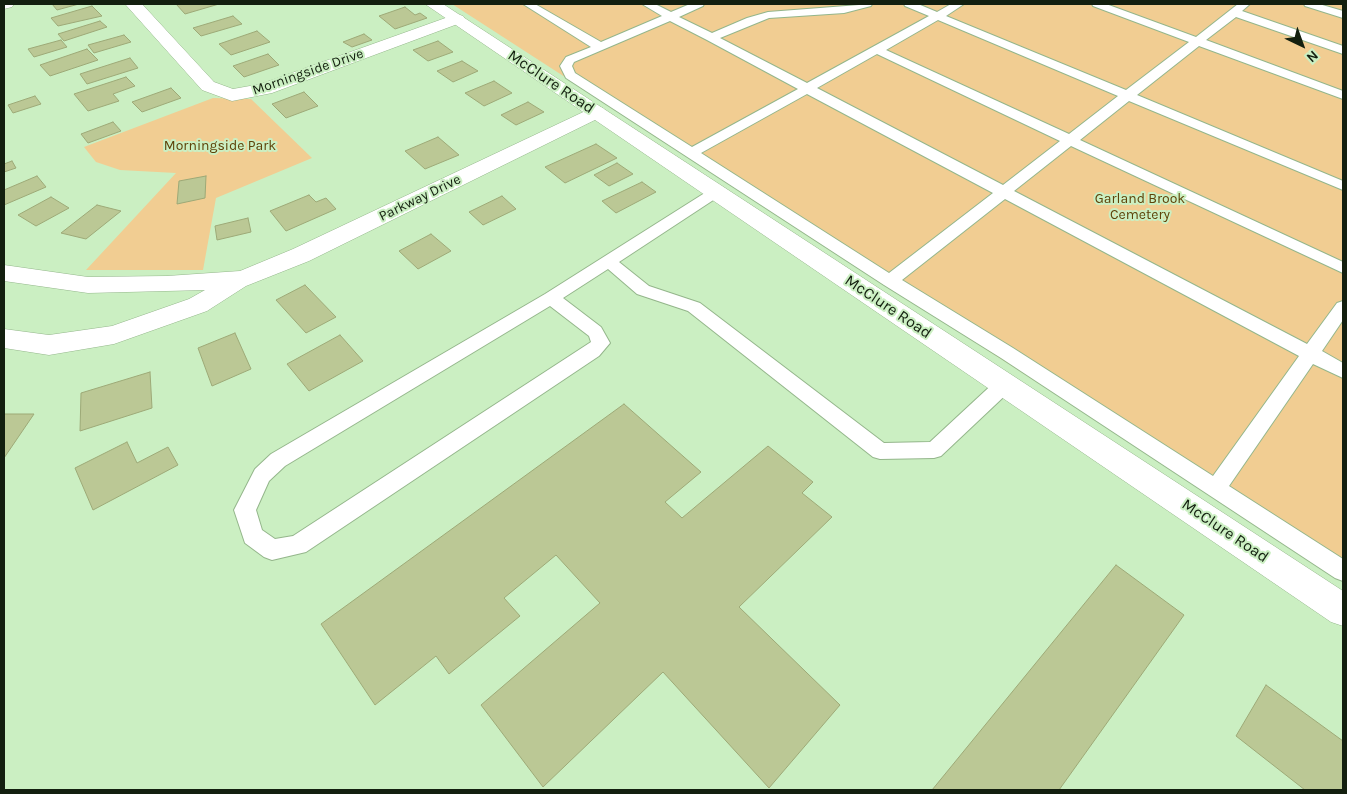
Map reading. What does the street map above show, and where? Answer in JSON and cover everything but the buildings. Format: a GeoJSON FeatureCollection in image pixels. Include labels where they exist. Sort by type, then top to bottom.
{"type":"FeatureCollection","features":[{"type":"Feature","properties":{"kind":"street","name":"Morningside Drive"},"geometry":{"type":"LineString","coordinates":[[133,4],[208,86],[232,96],[265,89],[456,19]]}},
{"type":"Feature","properties":{"kind":"street","name":"McClure Road"},"geometry":{"type":"LineString","coordinates":[[433,4],[1343,610]]}},
{"type":"Feature","properties":{"kind":"street","name":"Parkway Drive"},"geometry":{"type":"LineString","coordinates":[[4,339],[49,345],[114,335],[198,305],[243,279],[301,256],[596,112]]}},
{"type":"Feature","properties":{"kind":"street","name":"Parkway Drive"},"geometry":{"type":"LineString","coordinates":[[4,273],[88,285],[167,284],[243,279]]}},
{"type":"Feature","properties":{"kind":"lane"},"geometry":{"type":"LineString","coordinates":[[528,4],[600,47]]}},
{"type":"Feature","properties":{"kind":"lane"},"geometry":{"type":"LineString","coordinates":[[647,4],[1343,371]]}},
{"type":"Feature","properties":{"kind":"lane"},"geometry":{"type":"LineString","coordinates":[[699,4],[570,60],[566,66],[570,75],[890,281],[1007,353],[1343,571]]}},
{"type":"Feature","properties":{"kind":"lane"},"geometry":{"type":"LineString","coordinates":[[711,38],[751,20],[768,15],[844,10],[867,4]]}},
{"type":"Feature","properties":{"kind":"lane"},"geometry":{"type":"LineString","coordinates":[[909,4],[1343,186]]}},
{"type":"Feature","properties":{"kind":"lane"},"geometry":{"type":"LineString","coordinates":[[691,153],[959,4]]}},
{"type":"Feature","properties":{"kind":"lane"},"geometry":{"type":"LineString","coordinates":[[1097,4],[1343,95]]}},
{"type":"Feature","properties":{"kind":"lane"},"geometry":{"type":"LineString","coordinates":[[890,281],[1245,4]]}},
{"type":"Feature","properties":{"kind":"lane"},"geometry":{"type":"LineString","coordinates":[[1309,4],[1343,15]]}},
{"type":"Feature","properties":{"kind":"lane"},"geometry":{"type":"LineString","coordinates":[[1233,12],[1343,50]]}},
{"type":"Feature","properties":{"kind":"lane"},"geometry":{"type":"LineString","coordinates":[[877,50],[1343,268]]}},
{"type":"Feature","properties":{"kind":"lane"},"geometry":{"type":"LineString","coordinates":[[551,298],[595,332],[601,343],[593,351],[298,545],[272,550],[254,536],[244,510],[262,475],[278,460],[551,298],[716,192]]}},
{"type":"Feature","properties":{"kind":"lane"},"geometry":{"type":"LineString","coordinates":[[608,261],[643,290],[694,307],[880,452],[934,450],[1005,384]]}},
{"type":"Feature","properties":{"kind":"lane"},"geometry":{"type":"LineString","coordinates":[[1216,489],[1343,307]]}},
{"type":"Feature","properties":{"kind":"green space","name":"Garland Brook Cemetery"},"geometry":{"type":"Polygon","coordinates":[[[452,4],[1343,4],[1343,580],[452,4]]]}},
{"type":"Feature","properties":{"kind":"green space","name":"Morningside Park"},"geometry":{"type":"Polygon","coordinates":[[[213,98],[251,99],[312,158],[216,198],[203,270],[86,270],[176,173],[120,170],[96,162],[84,147],[213,98]]]}}]}
